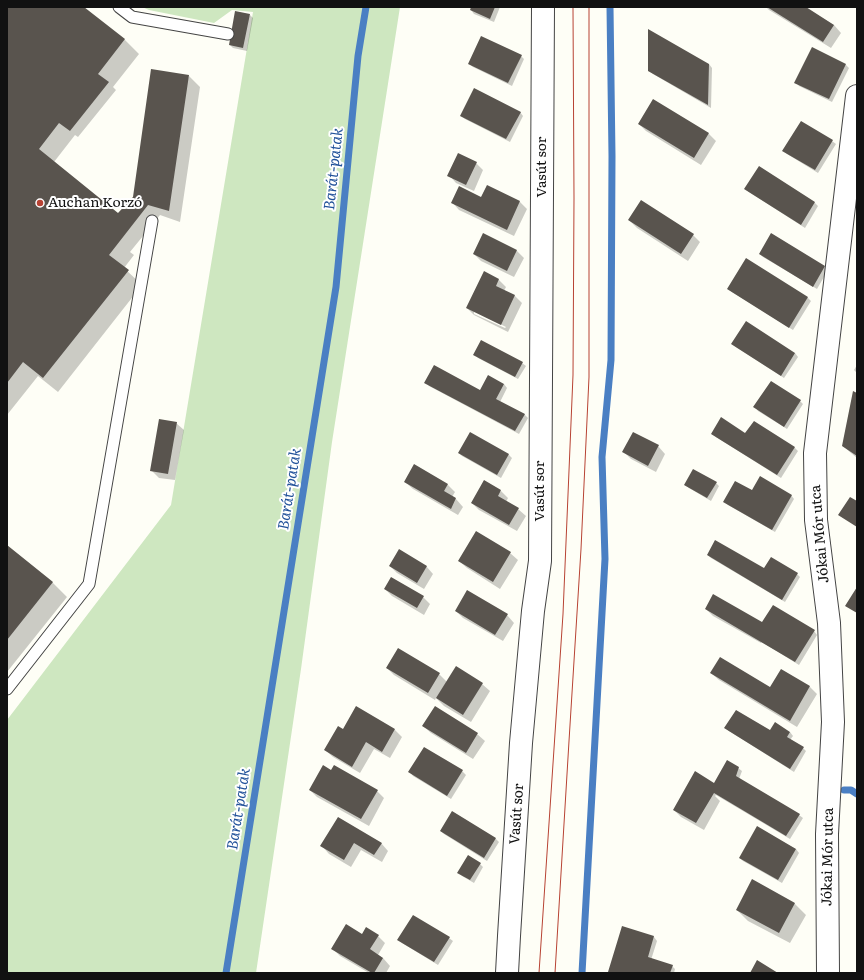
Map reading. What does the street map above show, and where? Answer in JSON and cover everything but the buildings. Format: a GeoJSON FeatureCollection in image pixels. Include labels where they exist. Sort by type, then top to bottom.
{"type":"FeatureCollection","features":[{"type":"Feature","properties":{"kind":"street","name":"Vasút sor"},"geometry":{"type":"LineString","coordinates":[[507,973],[521,743],[533,611],[540,561],[543,7]]}},
{"type":"Feature","properties":{"kind":"street","name":"Jókai Mór utca"},"geometry":{"type":"LineString","coordinates":[[828,973],[827,834],[834,722],[829,623],[816,520],[815,454],[857,96]]}},
{"type":"Feature","properties":{"kind":"lane"},"geometry":{"type":"LineString","coordinates":[[119,7],[132,17],[228,34]]}},
{"type":"Feature","properties":{"kind":"lane"},"geometry":{"type":"LineString","coordinates":[[7,689],[89,584],[152,221]]}},
{"type":"Feature","properties":{"kind":"green space"},"geometry":{"type":"Polygon","coordinates":[[[142,7],[400,7],[332,442],[301,669],[256,973],[7,973],[7,720],[171,505],[253,12],[232,10],[214,23],[149,10],[142,7]]]}},
{"type":"Feature","properties":{"kind":"waterway","name":"Barát-patak"},"geometry":{"type":"LineString","coordinates":[[226,973],[336,287],[358,56],[366,7]]}},
{"type":"Feature","properties":{"kind":"waterway"},"geometry":{"type":"LineString","coordinates":[[582,973],[605,559],[602,457],[611,360],[612,156],[610,7]]}},
{"type":"Feature","properties":{"kind":"waterway"},"geometry":{"type":"LineString","coordinates":[[844,790],[851,790],[857,794]]}},
{"type":"Feature","properties":{"kind":"tram line"},"geometry":{"type":"LineString","coordinates":[[539,973],[563,614],[573,375],[573,7]]}},
{"type":"Feature","properties":{"kind":"tram line"},"geometry":{"type":"LineString","coordinates":[[555,973],[581,549],[589,377],[589,7]]}},
{"type":"Feature","properties":{"kind":"place","name":"Auchan Korzó"},"geometry":{"type":"Point","coordinates":[40,203]}}]}
